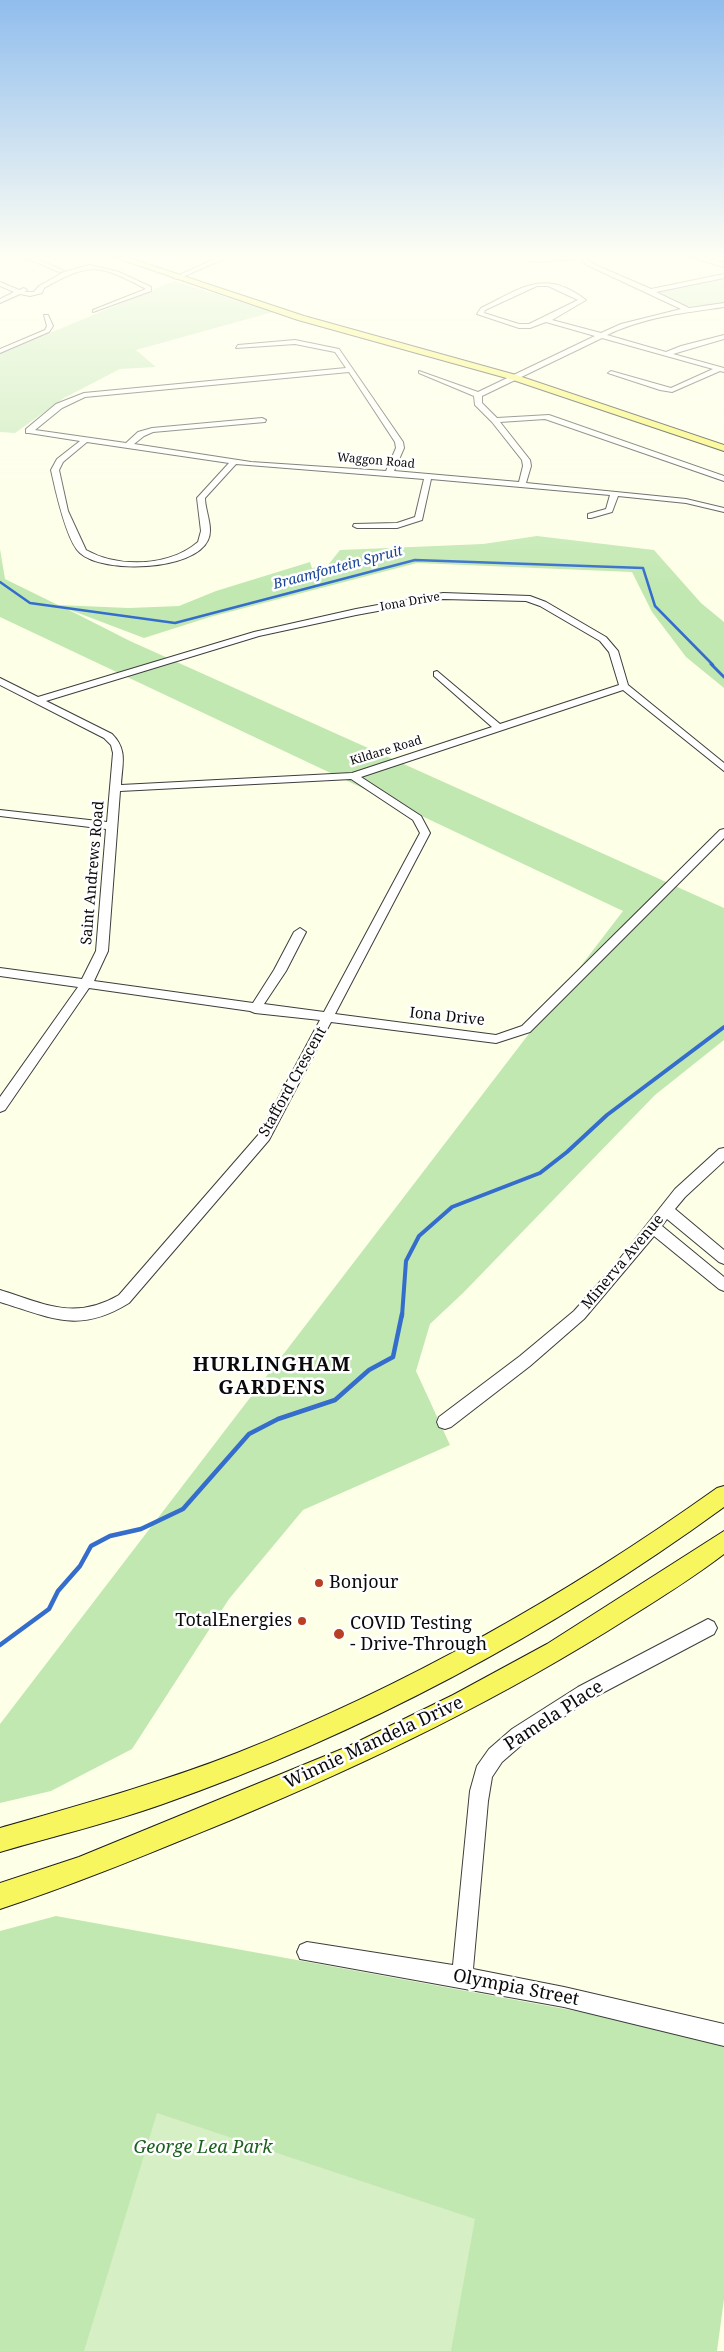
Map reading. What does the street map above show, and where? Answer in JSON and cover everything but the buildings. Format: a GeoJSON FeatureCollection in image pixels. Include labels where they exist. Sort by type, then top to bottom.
{"type":"FeatureCollection","features":[{"type":"Feature","properties":{"kind":"main road"},"geometry":{"type":"LineString","coordinates":[[469,366],[512,378],[724,448]]}},
{"type":"Feature","properties":{"kind":"main road"},"geometry":{"type":"LineString","coordinates":[[499,366],[724,439]]}},
{"type":"Feature","properties":{"kind":"main road"},"geometry":{"type":"LineString","coordinates":[[0,1840],[163,1792],[327,1726],[394,1695],[468,1657],[598,1581],[673,1534],[724,1495]]}},
{"type":"Feature","properties":{"kind":"main road","name":"Winnie Mandela Drive"},"geometry":{"type":"LineString","coordinates":[[0,1896],[79,1870],[284,1786],[355,1755],[461,1704],[555,1652],[692,1565],[724,1541]]}},
{"type":"Feature","properties":{"kind":"street"},"geometry":{"type":"LineString","coordinates":[[349,366],[399,442],[400,448],[389,473]]}},
{"type":"Feature","properties":{"kind":"street"},"geometry":{"type":"LineString","coordinates":[[421,372],[478,395],[535,366]]}},
{"type":"Feature","properties":{"kind":"street"},"geometry":{"type":"LineString","coordinates":[[611,373],[662,389],[672,390],[721,369]]}},
{"type":"Feature","properties":{"kind":"street","name":"Waggon Road"},"geometry":{"type":"LineString","coordinates":[[352,370],[92,394],[76,397],[59,406],[30,429],[32,433],[234,462],[428,476],[615,493],[686,501],[721,509]]}},
{"type":"Feature","properties":{"kind":"street"},"geometry":{"type":"LineString","coordinates":[[478,395],[478,403],[496,420],[527,463],[522,485]]}},
{"type":"Feature","properties":{"kind":"street"},"geometry":{"type":"LineString","coordinates":[[496,420],[546,417],[724,479]]}},
{"type":"Feature","properties":{"kind":"street"},"geometry":{"type":"LineString","coordinates":[[126,447],[140,434],[152,430],[262,420]]}},
{"type":"Feature","properties":{"kind":"street"},"geometry":{"type":"LineString","coordinates":[[84,441],[60,461],[55,470],[64,511],[79,548],[95,557],[121,564],[147,565],[166,561],[188,553],[204,540],[201,498],[234,462]]}},
{"type":"Feature","properties":{"kind":"street"},"geometry":{"type":"LineString","coordinates":[[357,526],[395,525],[414,522],[419,518],[428,476]]}},
{"type":"Feature","properties":{"kind":"street"},"geometry":{"type":"LineString","coordinates":[[591,516],[609,510],[615,493]]}},
{"type":"Feature","properties":{"kind":"street"},"geometry":{"type":"LineString","coordinates":[[721,509],[724,500]]}},
{"type":"Feature","properties":{"kind":"street","name":"Iona Drive"},"geometry":{"type":"LineString","coordinates":[[38,700],[257,634],[443,596],[527,598],[543,604],[609,644],[618,663],[624,686]]}},
{"type":"Feature","properties":{"kind":"street"},"geometry":{"type":"LineString","coordinates":[[437,674],[499,728]]}},
{"type":"Feature","properties":{"kind":"street","name":"Saint Andrews Road"},"geometry":{"type":"LineString","coordinates":[[0,682],[113,740],[118,753],[102,951],[86,984],[0,1108]]}},
{"type":"Feature","properties":{"kind":"street"},"geometry":{"type":"LineString","coordinates":[[624,686],[724,768]]}},
{"type":"Feature","properties":{"kind":"street","name":"Kildare Road"},"geometry":{"type":"LineString","coordinates":[[116,788],[353,776],[624,686]]}},
{"type":"Feature","properties":{"kind":"street","name":"Stafford Crescent"},"geometry":{"type":"LineString","coordinates":[[0,1296],[58,1314],[82,1317],[97,1315],[110,1309],[124,1299],[264,1137],[425,833],[417,818],[353,776]]}},
{"type":"Feature","properties":{"kind":"street"},"geometry":{"type":"LineString","coordinates":[[0,813],[112,826]]}},
{"type":"Feature","properties":{"kind":"street","name":"Iona Drive"},"geometry":{"type":"LineString","coordinates":[[0,972],[328,1019],[471,1038],[496,1039],[522,1031],[599,958],[724,832]]}},
{"type":"Feature","properties":{"kind":"street"},"geometry":{"type":"LineString","coordinates":[[255,1008],[280,971],[300,932]]}},
{"type":"Feature","properties":{"kind":"street","name":"Minerva Avenue"},"geometry":{"type":"LineString","coordinates":[[445,1422],[525,1361],[579,1315],[619,1270],[680,1193],[724,1153]]}},
{"type":"Feature","properties":{"kind":"street"},"geometry":{"type":"LineString","coordinates":[[666,1210],[724,1258]]}},
{"type":"Feature","properties":{"kind":"street"},"geometry":{"type":"LineString","coordinates":[[652,1226],[724,1285]]}},
{"type":"Feature","properties":{"kind":"street","name":"Pamela Place"},"geometry":{"type":"LineString","coordinates":[[462,1977],[476,1829],[484,1772],[493,1757],[518,1735],[581,1695],[708,1628]]}},
{"type":"Feature","properties":{"kind":"street","name":"Olympia Street"},"geometry":{"type":"LineString","coordinates":[[307,1952],[462,1977],[564,1997],[724,2035]]}},
{"type":"Feature","properties":{"kind":"green space"},"geometry":{"type":"Polygon","coordinates":[[[0,366],[156,367],[120,369],[64,398],[15,433],[0,432],[0,366]]]}},
{"type":"Feature","properties":{"kind":"green space"},"geometry":{"type":"Polygon","coordinates":[[[537,536],[654,550],[701,603],[724,622],[724,688],[686,657],[652,612],[632,572],[417,563],[210,617],[144,638],[65,608],[130,641],[724,908],[724,1040],[655,1095],[463,1293],[430,1324],[416,1371],[450,1445],[303,1510],[229,1599],[132,1749],[51,1791],[0,1803],[0,1724],[623,911],[0,617],[0,549],[5,579],[58,605],[129,608],[179,606],[216,591],[310,562],[312,568],[328,565],[340,550],[483,544],[537,536]]]}},
{"type":"Feature","properties":{"kind":"green space","name":"George Lea Park"},"geometry":{"type":"Polygon","coordinates":[[[56,1916],[724,2038],[724,2299],[717,2351],[0,2351],[0,1931],[56,1916]]]}},
{"type":"Feature","properties":{"kind":"green space"},"geometry":{"type":"Polygon","coordinates":[[[157,2113],[475,2219],[451,2351],[84,2351],[157,2113]]]}},
{"type":"Feature","properties":{"kind":"waterway","name":"Braamfontein Spruit"},"geometry":{"type":"LineString","coordinates":[[0,582],[30,603],[175,623],[415,560],[643,568],[655,606],[713,665]]}},
{"type":"Feature","properties":{"kind":"waterway","name":"Braamfontein Spruit"},"geometry":{"type":"LineString","coordinates":[[711,664],[724,677]]}},
{"type":"Feature","properties":{"kind":"waterway"},"geometry":{"type":"LineString","coordinates":[[402,1316],[406,1261],[419,1236],[452,1207],[540,1173],[567,1152],[607,1115],[724,1027]]}},
{"type":"Feature","properties":{"kind":"waterway"},"geometry":{"type":"LineString","coordinates":[[0,1645],[49,1609],[58,1591],[80,1566],[91,1546],[110,1536],[141,1529],[183,1509],[249,1434],[278,1419],[335,1400],[369,1370],[393,1357],[402,1314]]}},
{"type":"Feature","properties":{"kind":"place","name":"Bonjour"},"geometry":{"type":"Point","coordinates":[319,1583]}},
{"type":"Feature","properties":{"kind":"place","name":"TotalEnergies"},"geometry":{"type":"Point","coordinates":[302,1621]}},
{"type":"Feature","properties":{"kind":"place","name":"COVID Testing - Drive-Through"},"geometry":{"type":"Point","coordinates":[339,1634]}},
{"type":"Feature","properties":{"kind":"district","name":"HURLINGHAM GARDENS"},"geometry":{"type":"Point","coordinates":[272,1376]}}]}
